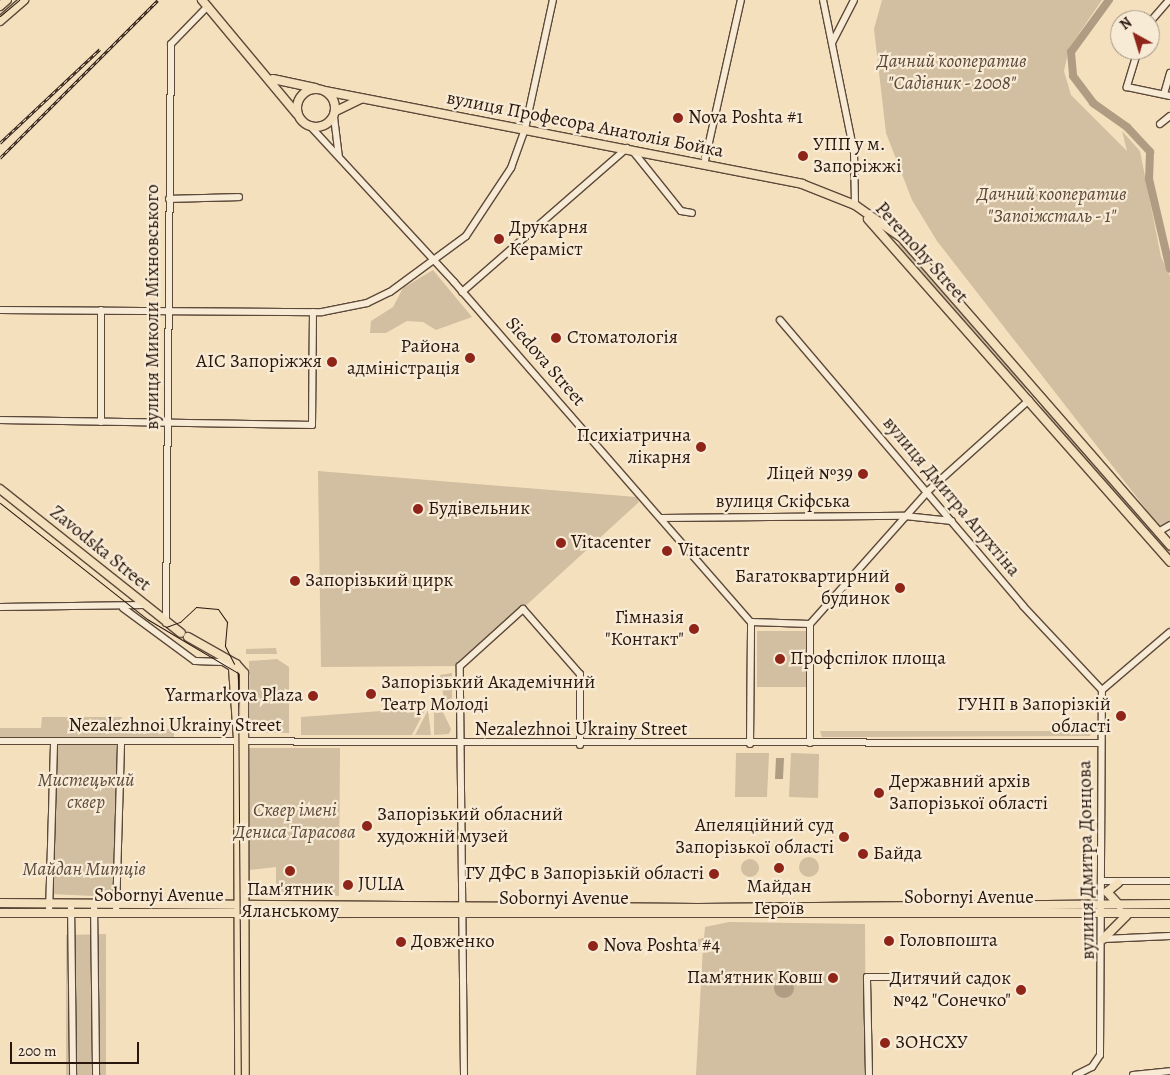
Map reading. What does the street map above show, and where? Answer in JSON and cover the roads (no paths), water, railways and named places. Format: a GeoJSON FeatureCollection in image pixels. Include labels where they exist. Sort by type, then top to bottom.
{"type":"FeatureCollection","features":[{"type":"Feature","properties":{"kind":"main road"},"geometry":{"type":"LineString","coordinates":[[0,6],[7,0]]}},
{"type":"Feature","properties":{"kind":"main road"},"geometry":{"type":"LineString","coordinates":[[0,21],[24,0]]}},
{"type":"Feature","properties":{"kind":"main road"},"geometry":{"type":"LineString","coordinates":[[205,3],[273,79],[297,114],[311,127],[324,126],[335,114],[361,99]]}},
{"type":"Feature","properties":{"kind":"main road"},"geometry":{"type":"LineString","coordinates":[[273,79],[322,90],[334,99],[335,114]]}},
{"type":"Feature","properties":{"kind":"main road"},"geometry":{"type":"LineString","coordinates":[[297,114],[302,95],[322,90]]}},
{"type":"Feature","properties":{"kind":"main road","name":"вулиця Професора Анатолія Бойка"},"geometry":{"type":"LineString","coordinates":[[322,90],[361,99],[629,148],[802,184],[855,205]]}},
{"type":"Feature","properties":{"kind":"main road","name":"Peremohy Street"},"geometry":{"type":"LineString","coordinates":[[855,205],[902,238],[1170,545]]}},
{"type":"Feature","properties":{"kind":"main road","name":"Peremohy Street"},"geometry":{"type":"LineString","coordinates":[[855,205],[1170,562]]}},
{"type":"Feature","properties":{"kind":"main road"},"geometry":{"type":"LineString","coordinates":[[1029,400],[1038,393]]}},
{"type":"Feature","properties":{"kind":"main road","name":"Zavodska Street"},"geometry":{"type":"LineString","coordinates":[[0,490],[166,624],[244,673],[247,740]]}},
{"type":"Feature","properties":{"kind":"main road"},"geometry":{"type":"LineString","coordinates":[[234,666],[238,740],[236,908],[239,1075]]}},
{"type":"Feature","properties":{"kind":"main road"},"geometry":{"type":"LineString","coordinates":[[245,1075],[247,740]]}},
{"type":"Feature","properties":{"kind":"main road"},"geometry":{"type":"LineString","coordinates":[[1118,883],[1107,892],[1120,906]]}},
{"type":"Feature","properties":{"kind":"main road","name":"Sobornyi Avenue"},"geometry":{"type":"LineString","coordinates":[[0,903],[71,903],[236,908],[744,914],[1170,904]]}},
{"type":"Feature","properties":{"kind":"main road"},"geometry":{"type":"LineString","coordinates":[[734,907],[744,914]]}},
{"type":"Feature","properties":{"kind":"main road","name":"Sobornyi Avenue"},"geometry":{"type":"LineString","coordinates":[[463,911],[734,907],[1102,916],[1170,913]]}},
{"type":"Feature","properties":{"kind":"main road","name":"Sobornyi Avenue"},"geometry":{"type":"LineString","coordinates":[[0,912],[116,913],[236,908]]}},
{"type":"Feature","properties":{"kind":"main road"},"geometry":{"type":"LineString","coordinates":[[1103,939],[1128,916]]}},
{"type":"Feature","properties":{"kind":"street"},"geometry":{"type":"LineString","coordinates":[[0,310],[313,312],[367,303],[436,262],[466,236],[501,184],[525,129],[553,0]]}},
{"type":"Feature","properties":{"kind":"street"},"geometry":{"type":"LineString","coordinates":[[704,165],[741,0]]}},
{"type":"Feature","properties":{"kind":"street"},"geometry":{"type":"LineString","coordinates":[[823,0],[854,152],[855,205]]}},
{"type":"Feature","properties":{"kind":"street"},"geometry":{"type":"LineString","coordinates":[[832,43],[854,0]]}},
{"type":"Feature","properties":{"kind":"street"},"geometry":{"type":"LineString","coordinates":[[1160,10],[1169,0]]}},
{"type":"Feature","properties":{"kind":"street","name":"вулиця Миколи Міхновського"},"geometry":{"type":"LineString","coordinates":[[166,624],[171,44],[205,3]]}},
{"type":"Feature","properties":{"kind":"street"},"geometry":{"type":"LineString","coordinates":[[1135,60],[1127,87],[1167,95],[1170,73]]}},
{"type":"Feature","properties":{"kind":"street"},"geometry":{"type":"LineString","coordinates":[[335,114],[340,157]]}},
{"type":"Feature","properties":{"kind":"street"},"geometry":{"type":"LineString","coordinates":[[1160,124],[1170,116]]}},
{"type":"Feature","properties":{"kind":"street","name":"Siedova Street"},"geometry":{"type":"LineString","coordinates":[[311,127],[436,262],[752,622]]}},
{"type":"Feature","properties":{"kind":"street"},"geometry":{"type":"LineString","coordinates":[[462,292],[629,148],[681,211],[692,213]]}},
{"type":"Feature","properties":{"kind":"street"},"geometry":{"type":"LineString","coordinates":[[169,199],[240,197]]}},
{"type":"Feature","properties":{"kind":"street"},"geometry":{"type":"LineString","coordinates":[[101,310],[101,422]]}},
{"type":"Feature","properties":{"kind":"street"},"geometry":{"type":"LineString","coordinates":[[0,420],[312,425],[313,312]]}},
{"type":"Feature","properties":{"kind":"street","name":"вулиця Дмитра Апухтіна"},"geometry":{"type":"LineString","coordinates":[[780,320],[928,491],[1023,606],[1102,690]]}},
{"type":"Feature","properties":{"kind":"street"},"geometry":{"type":"LineString","coordinates":[[810,743],[810,624],[928,491],[1029,400]]}},
{"type":"Feature","properties":{"kind":"street","name":"вулиця Скіфська"},"geometry":{"type":"LineString","coordinates":[[660,518],[905,516],[953,521]]}},
{"type":"Feature","properties":{"kind":"street"},"geometry":{"type":"LineString","coordinates":[[1158,532],[1170,525]]}},
{"type":"Feature","properties":{"kind":"street"},"geometry":{"type":"LineString","coordinates":[[0,608],[123,608],[144,605]]}},
{"type":"Feature","properties":{"kind":"street"},"geometry":{"type":"LineString","coordinates":[[123,608],[195,661],[223,662],[234,666]]}},
{"type":"Feature","properties":{"kind":"street"},"geometry":{"type":"LineString","coordinates":[[464,1075],[463,911],[458,744],[460,666],[523,609],[580,674],[580,745]]}},
{"type":"Feature","properties":{"kind":"street"},"geometry":{"type":"LineString","coordinates":[[750,744],[752,622],[810,624]]}},
{"type":"Feature","properties":{"kind":"street"},"geometry":{"type":"LineString","coordinates":[[1102,690],[1170,632]]}},
{"type":"Feature","properties":{"kind":"street","name":"вулиця Дмитра Донцова"},"geometry":{"type":"LineString","coordinates":[[1076,1075],[1092,1067],[1100,1056],[1103,939],[1101,881],[1102,690]]}},
{"type":"Feature","properties":{"kind":"street","name":"Nezalezhnoi Ukrainy Street"},"geometry":{"type":"LineString","coordinates":[[0,741],[247,740],[580,745],[1101,743]]}},
{"type":"Feature","properties":{"kind":"street"},"geometry":{"type":"LineString","coordinates":[[49,913],[54,741]]}},
{"type":"Feature","properties":{"kind":"street"},"geometry":{"type":"LineString","coordinates":[[116,913],[121,741]]}},
{"type":"Feature","properties":{"kind":"street"},"geometry":{"type":"LineString","coordinates":[[1101,881],[1118,883],[1170,881]]}},
{"type":"Feature","properties":{"kind":"street"},"geometry":{"type":"LineString","coordinates":[[1101,881],[1107,892]]}},
{"type":"Feature","properties":{"kind":"street"},"geometry":{"type":"LineString","coordinates":[[71,903],[73,1075]]}},
{"type":"Feature","properties":{"kind":"street"},"geometry":{"type":"LineString","coordinates":[[94,904],[96,1075]]}},
{"type":"Feature","properties":{"kind":"street"},"geometry":{"type":"LineString","coordinates":[[1103,939],[1170,936]]}},
{"type":"Feature","properties":{"kind":"street"},"geometry":{"type":"LineString","coordinates":[[869,1075],[867,977],[901,977]]}},
{"type":"Feature","properties":{"kind":"street"},"geometry":{"type":"LineString","coordinates":[[1133,1075],[1170,1071]]}},
{"type":"Feature","properties":{"kind":"waterway"},"geometry":{"type":"LineString","coordinates":[[1109,0],[1071,52],[1073,76],[1093,103],[1127,127],[1150,152],[1149,179],[1170,269]]}},
{"type":"Feature","properties":{"kind":"tram line"},"geometry":{"type":"LineString","coordinates":[[0,16],[19,0]]}},
{"type":"Feature","properties":{"kind":"tram line"},"geometry":{"type":"LineString","coordinates":[[0,503],[147,619],[238,673],[241,1075]]}},
{"type":"Feature","properties":{"kind":"tram line"},"geometry":{"type":"LineString","coordinates":[[166,627],[180,622],[196,607],[218,609],[227,622],[225,646],[234,664]]}},
{"type":"Feature","properties":{"kind":"railway"},"geometry":{"type":"LineString","coordinates":[[0,158],[158,0]]}},
{"type":"Feature","properties":{"kind":"railway"},"geometry":{"type":"LineString","coordinates":[[0,143],[100,49]]}},
{"type":"Feature","properties":{"kind":"place","name":"Nova Poshta #1"},"geometry":{"type":"Point","coordinates":[678,118]}},
{"type":"Feature","properties":{"kind":"place","name":"УПП у м. Запоріжжі"},"geometry":{"type":"Point","coordinates":[803,156]}},
{"type":"Feature","properties":{"kind":"place","name":"Друкарня Кераміст"},"geometry":{"type":"Point","coordinates":[499,239]}},
{"type":"Feature","properties":{"kind":"place","name":"Стоматологія"},"geometry":{"type":"Point","coordinates":[556,338]}},
{"type":"Feature","properties":{"kind":"place","name":"Района адміністрація"},"geometry":{"type":"Point","coordinates":[470,358]}},
{"type":"Feature","properties":{"kind":"place","name":"АІС Запоріжжя"},"geometry":{"type":"Point","coordinates":[332,362]}},
{"type":"Feature","properties":{"kind":"place","name":"Психіатрична лікарня"},"geometry":{"type":"Point","coordinates":[701,447]}},
{"type":"Feature","properties":{"kind":"place","name":"Ліцей №39"},"geometry":{"type":"Point","coordinates":[863,474]}},
{"type":"Feature","properties":{"kind":"place","name":"Будівельник"},"geometry":{"type":"Point","coordinates":[418,509]}},
{"type":"Feature","properties":{"kind":"place","name":"Vitacenter"},"geometry":{"type":"Point","coordinates":[561,543]}},
{"type":"Feature","properties":{"kind":"place","name":"Vitacentr"},"geometry":{"type":"Point","coordinates":[667,551]}},
{"type":"Feature","properties":{"kind":"place","name":"Запорізький цирк"},"geometry":{"type":"Point","coordinates":[295,581]}},
{"type":"Feature","properties":{"kind":"place","name":"Багатоквартирний будинок"},"geometry":{"type":"Point","coordinates":[900,588]}},
{"type":"Feature","properties":{"kind":"place","name":"Гімназія \"Контакт\""},"geometry":{"type":"Point","coordinates":[694,629]}},
{"type":"Feature","properties":{"kind":"place","name":"Профспілок площа"},"geometry":{"type":"Point","coordinates":[780,659]}},
{"type":"Feature","properties":{"kind":"place","name":"Запорізький Академічний Театр Молоді"},"geometry":{"type":"Point","coordinates":[371,694]}},
{"type":"Feature","properties":{"kind":"place","name":"Yarmarkova Plaza"},"geometry":{"type":"Point","coordinates":[313,696]}},
{"type":"Feature","properties":{"kind":"place","name":"ГУНП в Запорізкій області"},"geometry":{"type":"Point","coordinates":[1121,716]}},
{"type":"Feature","properties":{"kind":"place","name":"Державний архів Запорізької області"},"geometry":{"type":"Point","coordinates":[879,793]}},
{"type":"Feature","properties":{"kind":"place","name":"Запорізький обласний художній музей"},"geometry":{"type":"Point","coordinates":[367,826]}},
{"type":"Feature","properties":{"kind":"place","name":"Апеляційний суд Запорізької області"},"geometry":{"type":"Point","coordinates":[844,837]}},
{"type":"Feature","properties":{"kind":"place","name":"Байда"},"geometry":{"type":"Point","coordinates":[863,854]}},
{"type":"Feature","properties":{"kind":"place","name":"Майдан Героїв"},"geometry":{"type":"Point","coordinates":[779,868]}},
{"type":"Feature","properties":{"kind":"place","name":"Пам'ятник Яланському"},"geometry":{"type":"Point","coordinates":[290,871]}},
{"type":"Feature","properties":{"kind":"place","name":"ГУ ДФС в Запорізькій області"},"geometry":{"type":"Point","coordinates":[714,874]}},
{"type":"Feature","properties":{"kind":"place","name":"JULIA"},"geometry":{"type":"Point","coordinates":[348,885]}},
{"type":"Feature","properties":{"kind":"place","name":"Головпошта"},"geometry":{"type":"Point","coordinates":[889,941]}},
{"type":"Feature","properties":{"kind":"place","name":"Довженко"},"geometry":{"type":"Point","coordinates":[401,942]}},
{"type":"Feature","properties":{"kind":"place","name":"Nova Poshta #4"},"geometry":{"type":"Point","coordinates":[593,946]}},
{"type":"Feature","properties":{"kind":"place","name":"Пам'ятник Ковш"},"geometry":{"type":"Point","coordinates":[833,978]}},
{"type":"Feature","properties":{"kind":"place","name":"Дитячий садок №42 \"Сонечко\""},"geometry":{"type":"Point","coordinates":[1021,990]}},
{"type":"Feature","properties":{"kind":"place","name":"ЗОНСХУ"},"geometry":{"type":"Point","coordinates":[885,1043]}},
{"type":"Feature","properties":{"kind":"park label","name":"Дачний кооператив \"Садівник - 2008\""},"geometry":{"type":"Point","coordinates":[952,73]}},
{"type":"Feature","properties":{"kind":"park label","name":"Дачний кооператив \"Запоіжсталь - 1\""},"geometry":{"type":"Point","coordinates":[1052,206]}},
{"type":"Feature","properties":{"kind":"park label","name":"Мистецький сквер"},"geometry":{"type":"Point","coordinates":[86,792]}},
{"type":"Feature","properties":{"kind":"park label","name":"Сквер імені Дениса Тарасова"},"geometry":{"type":"Point","coordinates":[295,822]}},
{"type":"Feature","properties":{"kind":"park label","name":"Майдан Митців"},"geometry":{"type":"Point","coordinates":[84,870]}}]}
